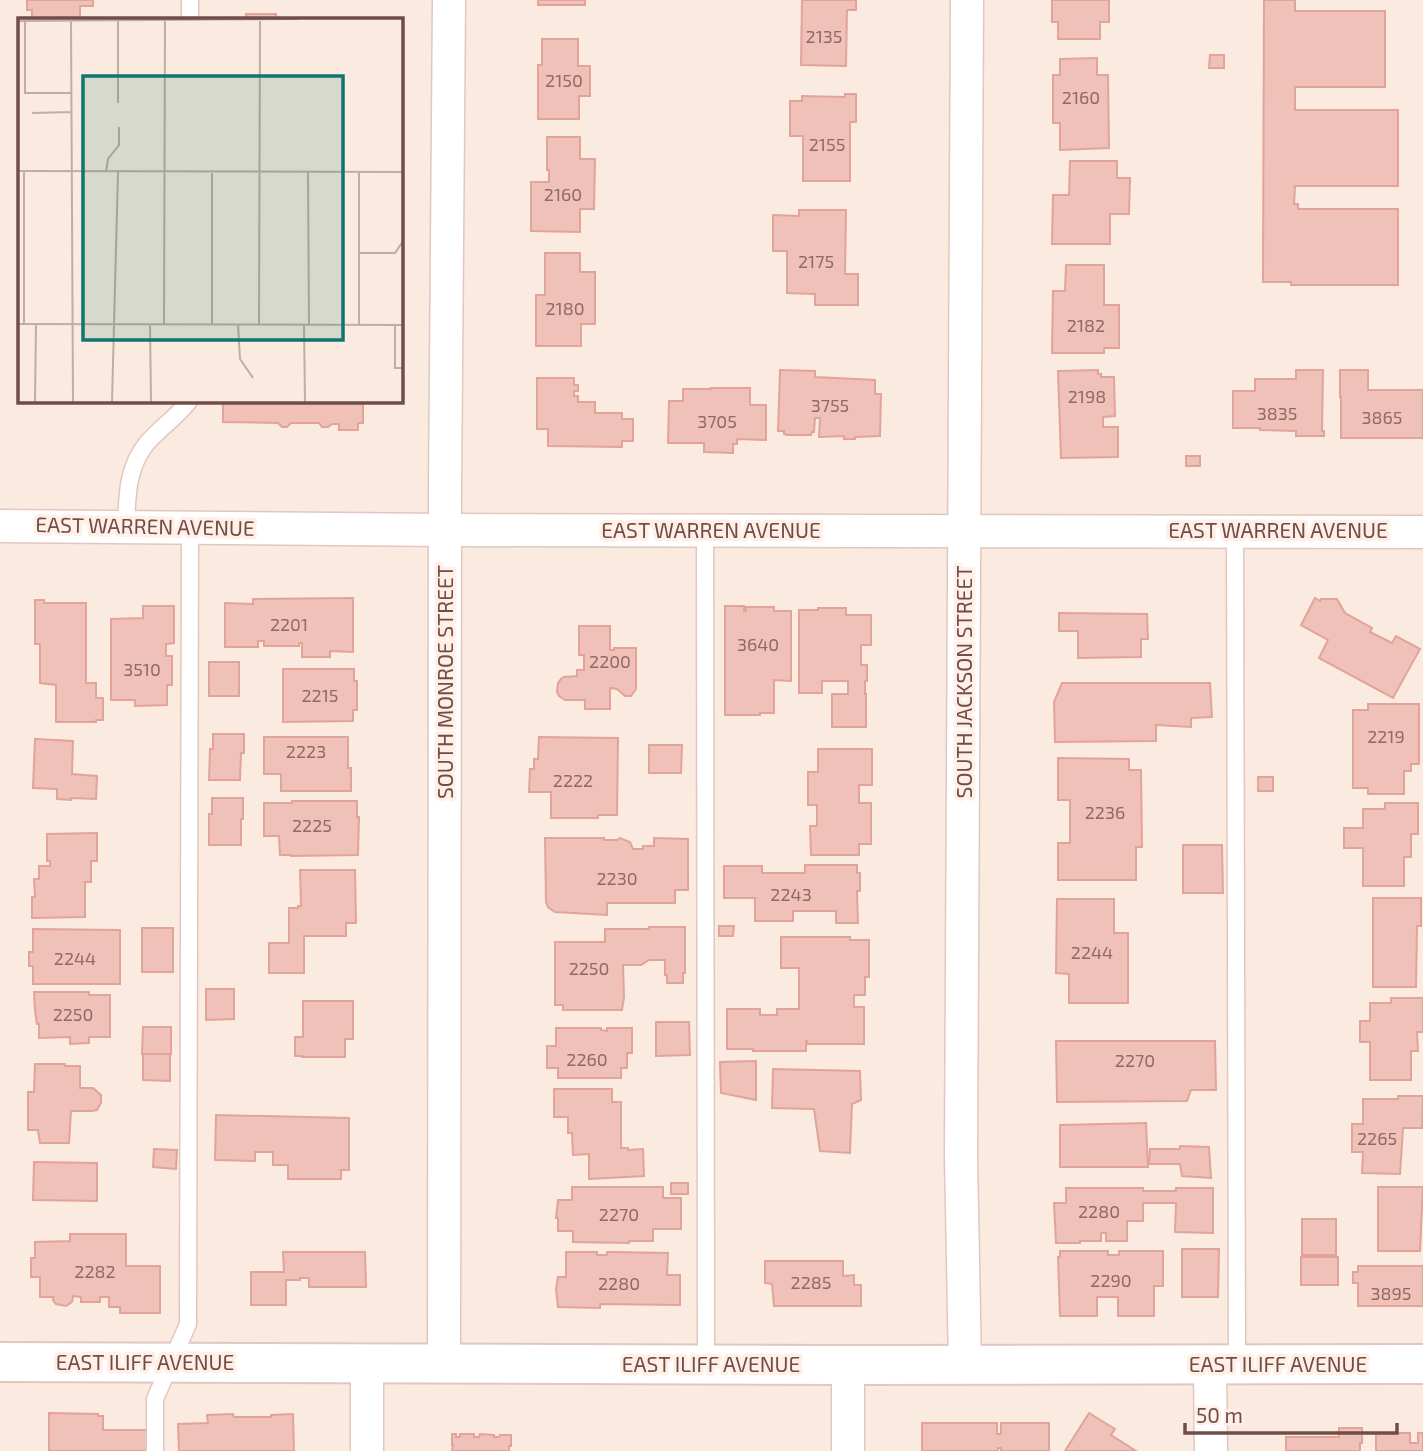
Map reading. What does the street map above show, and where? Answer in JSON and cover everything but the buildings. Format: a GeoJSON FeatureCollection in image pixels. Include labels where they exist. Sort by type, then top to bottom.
{"type":"FeatureCollection","features":[{"type":"Feature","properties":{"kind":"street","name":"SOUTH MONROE STREET"},"geometry":{"type":"LineString","coordinates":[[444,1364],[445,489],[449,0]]}},
{"type":"Feature","properties":{"kind":"street","name":"SOUTH JACKSON STREET"},"geometry":{"type":"LineString","coordinates":[[965,1365],[961,1142],[967,0]]}},
{"type":"Feature","properties":{"kind":"street","name":"EAST WARREN AVENUE"},"geometry":{"type":"LineString","coordinates":[[0,526],[447,530],[1423,532]]}},
{"type":"Feature","properties":{"kind":"street","name":"EAST ILIFF AVENUE"},"geometry":{"type":"LineString","coordinates":[[0,1362],[1423,1364]]}},
{"type":"Feature","properties":{"kind":"street"},"geometry":{"type":"LineString","coordinates":[[367,1364],[367,1451]]}},
{"type":"Feature","properties":{"kind":"street"},"geometry":{"type":"LineString","coordinates":[[848,1365],[848,1451]]}},
{"type":"Feature","properties":{"kind":"street"},"geometry":{"type":"LineString","coordinates":[[1212,1451],[1224,1365]]}},
{"type":"Feature","properties":{"kind":"lane"},"geometry":{"type":"LineString","coordinates":[[190,0],[190,18]]}},
{"type":"Feature","properties":{"kind":"lane"},"geometry":{"type":"LineString","coordinates":[[126,527],[127,494],[137,458],[147,443],[188,402]]}},
{"type":"Feature","properties":{"kind":"lane"},"geometry":{"type":"LineString","coordinates":[[155,1451],[155,1399],[188,1324],[190,527]]}},
{"type":"Feature","properties":{"kind":"lane"},"geometry":{"type":"LineString","coordinates":[[1224,1365],[1235,530]]}},
{"type":"Feature","properties":{"kind":"lane"},"geometry":{"type":"LineString","coordinates":[[705,531],[706,1364]]}}]}
